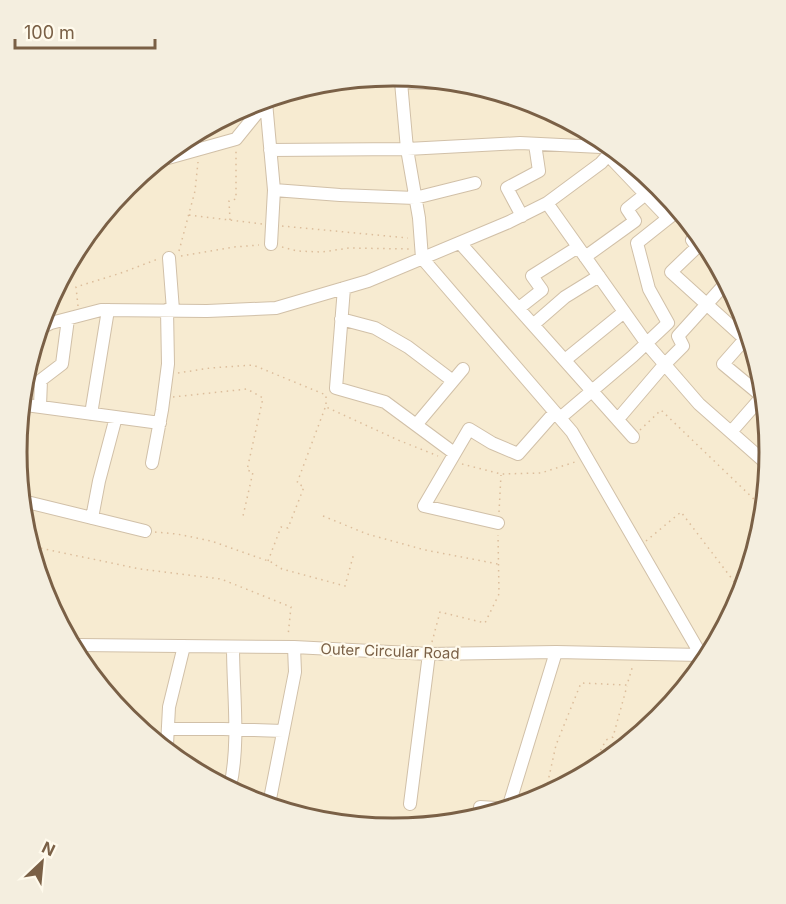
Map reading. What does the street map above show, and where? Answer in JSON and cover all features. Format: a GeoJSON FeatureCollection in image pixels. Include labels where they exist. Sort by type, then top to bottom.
{"type":"FeatureCollection","features":[{"type":"Feature","properties":{"kind":"street"},"geometry":{"type":"LineString","coordinates":[[401,86],[407,149],[419,218],[421,248],[572,432],[699,652]]}},
{"type":"Feature","properties":{"kind":"street"},"geometry":{"type":"LineString","coordinates":[[267,108],[274,190],[272,244]]}},
{"type":"Feature","properties":{"kind":"street"},"geometry":{"type":"LineString","coordinates":[[187,150],[236,140],[258,112]]}},
{"type":"Feature","properties":{"kind":"street"},"geometry":{"type":"LineString","coordinates":[[270,150],[407,149],[520,143],[601,151]]}},
{"type":"Feature","properties":{"kind":"street"},"geometry":{"type":"LineString","coordinates":[[522,216],[507,188],[539,171],[536,144]]}},
{"type":"Feature","properties":{"kind":"street"},"geometry":{"type":"LineString","coordinates":[[50,323],[101,310],[276,308],[368,281],[421,248],[460,243],[547,203],[601,163],[605,154]]}},
{"type":"Feature","properties":{"kind":"street"},"geometry":{"type":"LineString","coordinates":[[615,161],[646,194],[670,213]]}},
{"type":"Feature","properties":{"kind":"street"},"geometry":{"type":"LineString","coordinates":[[274,190],[415,198],[475,183]]}},
{"type":"Feature","properties":{"kind":"street"},"geometry":{"type":"LineString","coordinates":[[519,308],[542,290],[532,276],[581,252],[635,221],[627,209],[649,190]]}},
{"type":"Feature","properties":{"kind":"street"},"geometry":{"type":"LineString","coordinates":[[547,203],[664,365],[699,404],[759,457]]}},
{"type":"Feature","properties":{"kind":"street"},"geometry":{"type":"LineString","coordinates":[[498,523],[424,506],[469,429],[492,443],[518,454],[557,415],[593,391],[668,323],[649,289],[637,243],[672,215]]}},
{"type":"Feature","properties":{"kind":"street"},"geometry":{"type":"LineString","coordinates":[[460,243],[633,437]]}},
{"type":"Feature","properties":{"kind":"street"},"geometry":{"type":"LineString","coordinates":[[696,248],[671,272],[740,335]]}},
{"type":"Feature","properties":{"kind":"street"},"geometry":{"type":"LineString","coordinates":[[152,464],[168,364],[169,258]]}},
{"type":"Feature","properties":{"kind":"street"},"geometry":{"type":"LineString","coordinates":[[534,324],[565,297],[599,276]]}},
{"type":"Feature","properties":{"kind":"street"},"geometry":{"type":"LineString","coordinates":[[344,288],[336,388],[385,402],[416,425],[452,457]]}},
{"type":"Feature","properties":{"kind":"street"},"geometry":{"type":"LineString","coordinates":[[618,419],[683,346],[678,336],[721,289]]}},
{"type":"Feature","properties":{"kind":"street"},"geometry":{"type":"LineString","coordinates":[[91,414],[108,310]]}},
{"type":"Feature","properties":{"kind":"street"},"geometry":{"type":"LineString","coordinates":[[565,360],[624,312]]}},
{"type":"Feature","properties":{"kind":"street"},"geometry":{"type":"LineString","coordinates":[[40,406],[41,380],[62,364],[73,317]]}},
{"type":"Feature","properties":{"kind":"street"},"geometry":{"type":"LineString","coordinates":[[341,319],[375,328],[408,347],[453,381]]}},
{"type":"Feature","properties":{"kind":"street"},"geometry":{"type":"LineString","coordinates":[[742,342],[723,364],[753,389]]}},
{"type":"Feature","properties":{"kind":"street"},"geometry":{"type":"LineString","coordinates":[[416,425],[463,369]]}},
{"type":"Feature","properties":{"kind":"street"},"geometry":{"type":"LineString","coordinates":[[731,432],[756,404]]}},
{"type":"Feature","properties":{"kind":"street"},"geometry":{"type":"LineString","coordinates":[[30,405],[160,423]]}},
{"type":"Feature","properties":{"kind":"street"},"geometry":{"type":"LineString","coordinates":[[92,518],[116,417]]}},
{"type":"Feature","properties":{"kind":"street"},"geometry":{"type":"LineString","coordinates":[[30,503],[145,531]]}},
{"type":"Feature","properties":{"kind":"street"},"geometry":{"type":"LineString","coordinates":[[167,740],[169,707],[184,646]]}},
{"type":"Feature","properties":{"kind":"street"},"geometry":{"type":"LineString","coordinates":[[231,780],[235,729],[233,647]]}},
{"type":"Feature","properties":{"kind":"street"},"geometry":{"type":"LineString","coordinates":[[270,797],[295,672],[290,647]]}},
{"type":"Feature","properties":{"kind":"street","name":"Outer Circular Road"},"geometry":{"type":"LineString","coordinates":[[84,648],[290,647],[429,654],[556,652],[697,655]]}},
{"type":"Feature","properties":{"kind":"street"},"geometry":{"type":"LineString","coordinates":[[511,799],[556,652]]}},
{"type":"Feature","properties":{"kind":"street"},"geometry":{"type":"LineString","coordinates":[[410,804],[429,654]]}},
{"type":"Feature","properties":{"kind":"street"},"geometry":{"type":"LineString","coordinates":[[687,655],[692,662]]}},
{"type":"Feature","properties":{"kind":"street"},"geometry":{"type":"LineString","coordinates":[[168,729],[283,731]]}},
{"type":"Feature","properties":{"kind":"path"},"geometry":{"type":"LineString","coordinates":[[230,220],[229,201],[236,199],[236,140]]}},
{"type":"Feature","properties":{"kind":"path"},"geometry":{"type":"LineString","coordinates":[[199,149],[195,191],[177,257],[234,247],[272,244],[297,251],[322,252],[349,248],[421,248]]}},
{"type":"Feature","properties":{"kind":"path"},"geometry":{"type":"LineString","coordinates":[[189,215],[379,236],[421,248]]}},
{"type":"Feature","properties":{"kind":"path"},"geometry":{"type":"LineString","coordinates":[[73,317],[76,287],[169,258]]}},
{"type":"Feature","properties":{"kind":"path"},"geometry":{"type":"LineString","coordinates":[[166,375],[210,368],[253,365],[326,395],[326,407],[297,483],[304,487],[288,528],[281,527],[268,561]]}},
{"type":"Feature","properties":{"kind":"path"},"geometry":{"type":"LineString","coordinates":[[164,398],[247,389],[263,398],[247,470],[253,472],[243,516]]}},
{"type":"Feature","properties":{"kind":"path"},"geometry":{"type":"LineString","coordinates":[[326,407],[398,440],[501,474],[541,473],[587,458]]}},
{"type":"Feature","properties":{"kind":"path"},"geometry":{"type":"LineString","coordinates":[[633,437],[661,410],[756,501]]}},
{"type":"Feature","properties":{"kind":"path"},"geometry":{"type":"LineString","coordinates":[[429,654],[440,612],[485,623],[499,594],[498,523],[501,474]]}},
{"type":"Feature","properties":{"kind":"path"},"geometry":{"type":"LineString","coordinates":[[639,548],[681,512],[735,583]]}},
{"type":"Feature","properties":{"kind":"path"},"geometry":{"type":"LineString","coordinates":[[323,516],[367,534],[425,550],[500,564]]}},
{"type":"Feature","properties":{"kind":"path"},"geometry":{"type":"LineString","coordinates":[[145,531],[177,534],[211,541],[268,561],[282,569],[345,586],[354,553]]}},
{"type":"Feature","properties":{"kind":"path"},"geometry":{"type":"LineString","coordinates":[[39,548],[140,569],[221,579],[291,607],[290,647]]}},
{"type":"Feature","properties":{"kind":"path"},"geometry":{"type":"LineString","coordinates":[[599,754],[606,740],[613,737],[637,654]]}},
{"type":"Feature","properties":{"kind":"path"},"geometry":{"type":"LineString","coordinates":[[548,783],[556,745],[580,683],[627,685]]}},
{"type":"Feature","properties":{"kind":"shaded area"},"geometry":{"type":"Polygon","coordinates":[[[369,87],[441,89],[511,105],[576,135],[634,177],[652,193],[683,229],[721,290],[747,357],[758,428],[756,500],[740,570],[710,635],[668,693],[652,711],[616,742],[555,780],[488,806],[417,817],[345,815],[275,799],[210,769],[152,727],[134,711],[103,675],[65,614],[39,547],[28,476],[30,404],[46,334],[76,269],[118,211],[134,193],[170,162],[231,124],[298,98],[369,87]]]}}]}
